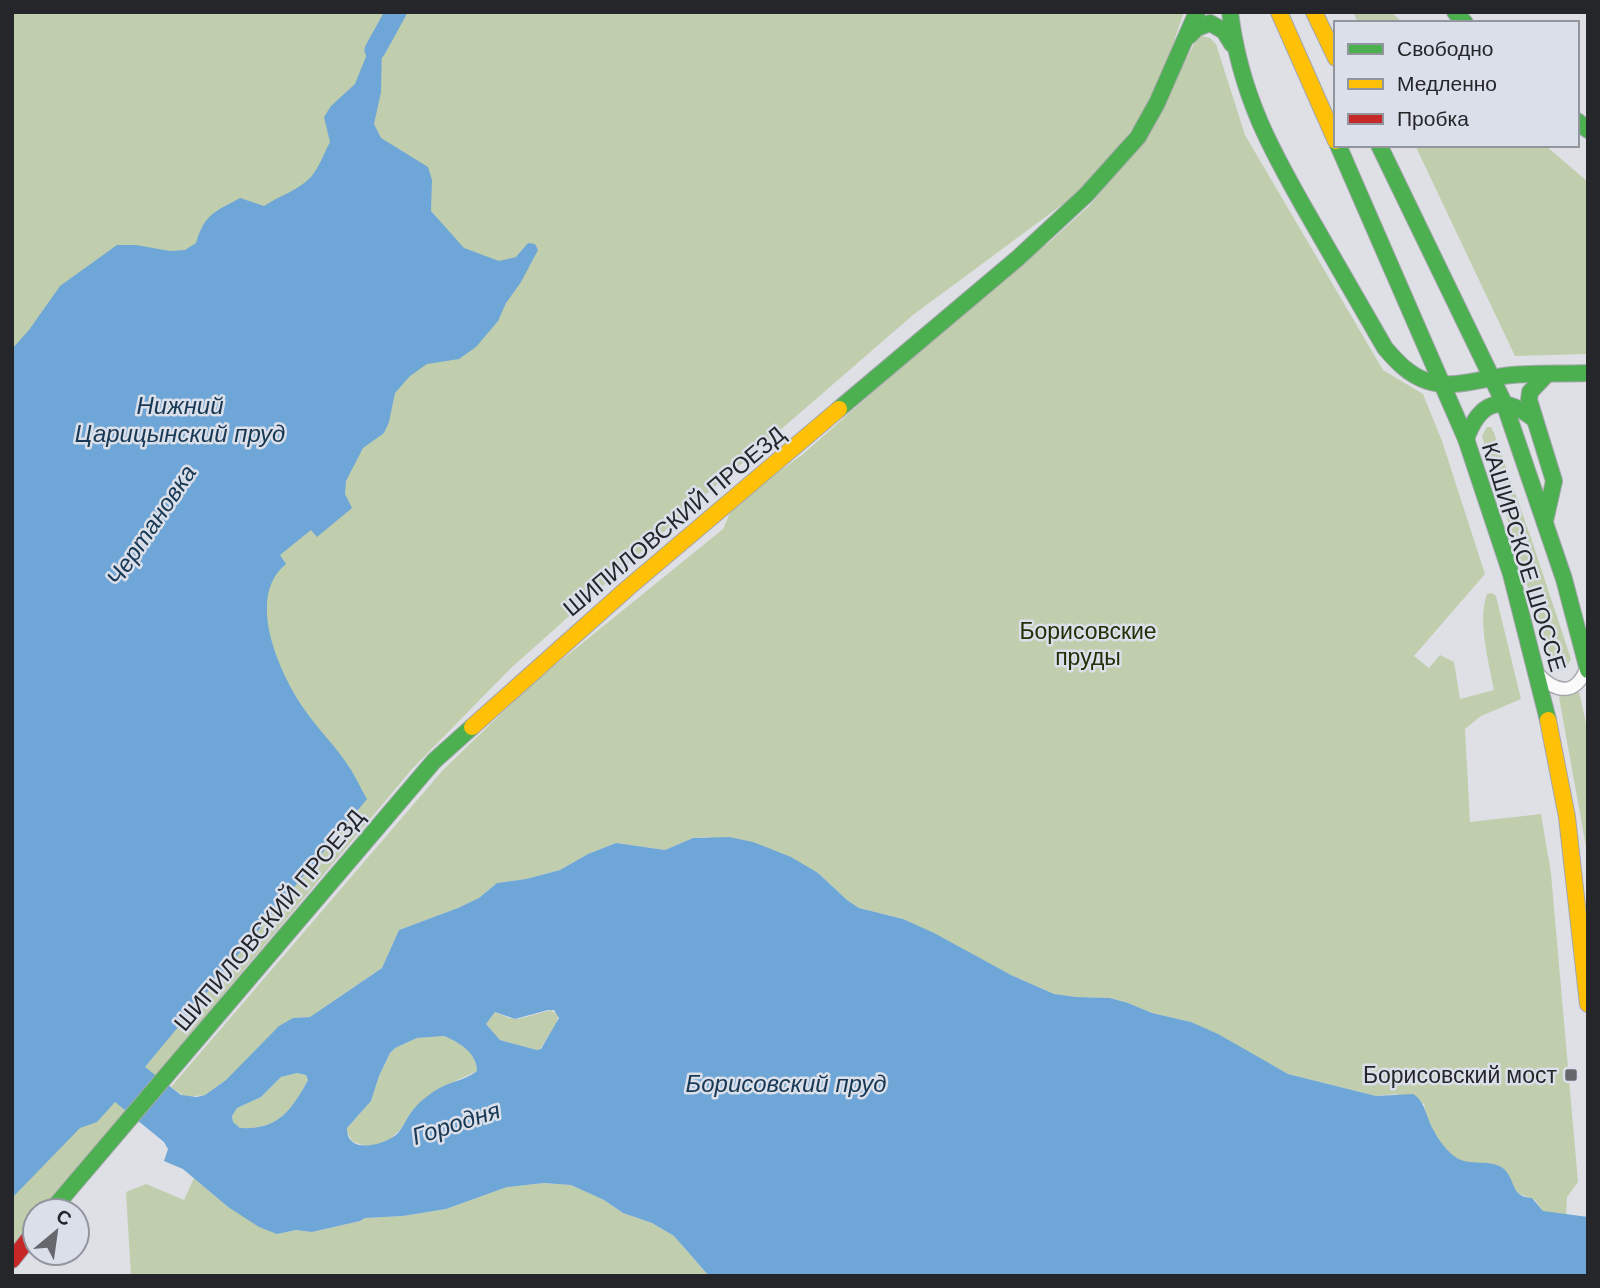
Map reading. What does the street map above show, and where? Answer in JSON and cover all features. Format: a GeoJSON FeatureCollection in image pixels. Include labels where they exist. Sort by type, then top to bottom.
{"type":"FeatureCollection","features":[{"type":"Feature","properties":{"kind":"main road","name":"ШИПИЛОВСКИЙ ПРОЕЗД"},"geometry":{"type":"LineString","coordinates":[[63,1197],[434,761],[629,587],[1007,267],[1086,195],[1138,136],[1157,103],[1197,12]]}},
{"type":"Feature","properties":{"kind":"main road"},"geometry":{"type":"LineString","coordinates":[[1230,12],[1232,44],[1243,84],[1272,153],[1385,348],[1397,363],[1409,373],[1442,386],[1492,378],[1588,373]]}},
{"type":"Feature","properties":{"kind":"main road","name":"КАШИРСКОЕ ШОССЕ"},"geometry":{"type":"LineString","coordinates":[[1279,12],[1334,136]]}},
{"type":"Feature","properties":{"kind":"main road"},"geometry":{"type":"LineString","coordinates":[[1314,12],[1334,54]]}},
{"type":"Feature","properties":{"kind":"main road"},"geometry":{"type":"LineString","coordinates":[[1187,38],[1197,28],[1210,23],[1224,30],[1232,44]]}},
{"type":"Feature","properties":{"kind":"main road","name":"КАШИРСКОЕ ШОССЕ"},"geometry":{"type":"LineString","coordinates":[[1339,147],[1465,439],[1511,574],[1546,712],[1567,817],[1588,1004]]}},
{"type":"Feature","properties":{"kind":"main road","name":"КАШИРСКОЕ ШОССЕ"},"geometry":{"type":"LineString","coordinates":[[1379,147],[1504,403],[1564,579],[1587,668]]}},
{"type":"Feature","properties":{"kind":"main road"},"geometry":{"type":"LineString","coordinates":[[1545,521],[1554,481],[1529,400],[1530,392],[1547,374]]}},
{"type":"Feature","properties":{"kind":"main road"},"geometry":{"type":"LineString","coordinates":[[1465,439],[1475,417],[1504,403],[1533,418]]}},
{"type":"Feature","properties":{"kind":"street"},"geometry":{"type":"LineString","coordinates":[[1535,671],[1547,684],[1563,689],[1579,684],[1587,668]]}},
{"type":"Feature","properties":{"kind":"green space"},"geometry":{"type":"Polygon","coordinates":[[[12,12],[1184,12],[1162,76],[1142,114],[1112,155],[1078,193],[913,315],[511,668],[412,769],[54,1197],[21,1197],[21,1235],[12,1246],[12,12]]]}},
{"type":"Feature","properties":{"kind":"green space"},"geometry":{"type":"Polygon","coordinates":[[[1353,12],[1391,12],[1401,21],[1357,21],[1353,12]]]}},
{"type":"Feature","properties":{"kind":"green space","name":"Борисовские пруды"},"geometry":{"type":"Polygon","coordinates":[[[1202,36],[1210,38],[1216,44],[1245,135],[1383,370],[1423,394],[1442,441],[1485,574],[1414,656],[1429,668],[1440,655],[1454,662],[1460,699],[1494,690],[1483,616],[1487,594],[1496,596],[1521,699],[1481,716],[1465,729],[1470,822],[1541,814],[1551,873],[1578,1182],[1567,1197],[1566,1216],[1543,1211],[1535,1200],[1515,1192],[1502,1168],[1490,1164],[1469,1164],[1453,1155],[1433,1131],[1424,1104],[1396,1094],[1376,1096],[1288,1074],[1191,1022],[1152,1013],[1128,1003],[1110,998],[1054,994],[1011,975],[903,919],[859,908],[818,873],[753,842],[705,837],[693,838],[665,850],[616,843],[588,854],[560,870],[497,883],[479,898],[399,930],[382,968],[310,1017],[293,1018],[226,1080],[205,1095],[185,1097],[171,1087],[443,770],[532,684],[723,529],[730,513],[744,497],[802,455],[1040,244],[1046,245],[1090,205],[1147,136],[1195,42],[1202,36]]]}},
{"type":"Feature","properties":{"kind":"green space"},"geometry":{"type":"Polygon","coordinates":[[[1416,147],[1547,147],[1588,182],[1588,354],[1515,356],[1416,147]]]}},
{"type":"Feature","properties":{"kind":"green space"},"geometry":{"type":"Polygon","coordinates":[[[1487,427],[1491,427],[1494,433],[1571,659],[1565,670],[1554,668],[1550,661],[1482,436],[1487,427]]]}},
{"type":"Feature","properties":{"kind":"green space"},"geometry":{"type":"Polygon","coordinates":[[[1579,692],[1588,732],[1588,858],[1559,697],[1579,692]]]}},
{"type":"Feature","properties":{"kind":"green space"},"geometry":{"type":"Polygon","coordinates":[[[551,1010],[558,1015],[557,1024],[537,1050],[500,1040],[486,1024],[495,1012],[518,1019],[551,1010]]]}},
{"type":"Feature","properties":{"kind":"green space"},"geometry":{"type":"Polygon","coordinates":[[[444,1036],[471,1054],[477,1071],[436,1090],[412,1111],[401,1129],[390,1139],[365,1146],[352,1141],[347,1128],[371,1101],[390,1053],[417,1038],[444,1036]]]}},
{"type":"Feature","properties":{"kind":"green space"},"geometry":{"type":"Polygon","coordinates":[[[297,1073],[306,1075],[308,1080],[296,1101],[282,1116],[274,1122],[253,1128],[240,1128],[233,1122],[232,1116],[237,1108],[261,1097],[281,1077],[297,1073]]]}},
{"type":"Feature","properties":{"kind":"green space"},"geometry":{"type":"Polygon","coordinates":[[[194,1178],[228,1207],[277,1234],[296,1230],[312,1232],[365,1218],[403,1216],[446,1209],[507,1187],[544,1183],[571,1185],[674,1236],[709,1276],[131,1276],[126,1192],[146,1184],[184,1200],[194,1178]]]}},
{"type":"Feature","properties":{"kind":"water"},"geometry":{"type":"Polygon","coordinates":[[[386,27],[382,42],[381,92],[374,124],[381,138],[428,167],[432,180],[431,211],[464,248],[499,261],[516,257],[528,243],[535,244],[538,250],[498,321],[476,347],[459,359],[427,364],[410,376],[395,393],[384,433],[363,448],[346,481],[345,494],[352,508],[317,537],[311,530],[280,555],[286,564],[274,578],[268,595],[267,614],[276,654],[302,706],[335,747],[367,799],[145,1067],[181,1095],[205,1095],[226,1080],[279,1026],[293,1018],[310,1017],[382,968],[399,930],[479,898],[497,883],[560,870],[588,854],[616,843],[665,850],[693,838],[729,837],[753,842],[791,857],[818,873],[859,908],[903,919],[1011,975],[1054,994],[1110,998],[1152,1013],[1191,1022],[1218,1034],[1288,1074],[1376,1096],[1413,1094],[1423,1106],[1431,1126],[1445,1148],[1454,1156],[1460,1160],[1500,1166],[1517,1192],[1532,1198],[1543,1211],[1588,1217],[1588,1276],[709,1276],[674,1236],[652,1223],[623,1213],[604,1200],[571,1185],[544,1183],[507,1187],[446,1209],[403,1216],[365,1218],[312,1232],[296,1230],[277,1234],[259,1227],[228,1207],[183,1169],[164,1161],[168,1149],[164,1142],[115,1102],[97,1122],[80,1128],[12,1198],[12,349],[60,286],[117,245],[185,250],[196,243],[203,225],[212,214],[240,198],[264,206],[306,182],[330,142],[324,117],[331,106],[355,84],[367,54],[386,27]],[[554,1010],[515,1019],[495,1012],[486,1024],[500,1040],[537,1050],[541,1049],[559,1018],[554,1010]],[[444,1036],[417,1038],[390,1053],[371,1101],[347,1128],[348,1137],[353,1142],[368,1146],[392,1137],[425,1098],[477,1071],[471,1054],[455,1041],[444,1036]],[[297,1073],[281,1077],[261,1097],[237,1108],[232,1116],[233,1122],[240,1128],[253,1128],[274,1122],[282,1116],[296,1101],[308,1080],[306,1075],[297,1073]]]}},
{"type":"Feature","properties":{"kind":"waterway","name":"Чертановка"},"geometry":{"type":"LineString","coordinates":[[375,50],[396,12]]}},
{"type":"Feature","properties":{"kind":"traffic: fast"},"geometry":{"type":"LineString","coordinates":[[839,409],[1018,258],[1086,195],[1138,137],[1157,103],[1197,12]]}},
{"type":"Feature","properties":{"kind":"traffic: fast"},"geometry":{"type":"LineString","coordinates":[[1230,12],[1241,70],[1271,147],[1385,348],[1399,363],[1409,372],[1427,381],[1447,384],[1512,375],[1588,373]]}},
{"type":"Feature","properties":{"kind":"traffic: fast"},"geometry":{"type":"LineString","coordinates":[[1455,12],[1463,21]]}},
{"type":"Feature","properties":{"kind":"traffic: fast"},"geometry":{"type":"LineString","coordinates":[[1189,36],[1197,28],[1210,23],[1224,31],[1232,44]]}},
{"type":"Feature","properties":{"kind":"traffic: fast"},"geometry":{"type":"LineString","coordinates":[[1579,123],[1588,130]]}},
{"type":"Feature","properties":{"kind":"traffic: fast"},"geometry":{"type":"LineString","coordinates":[[1339,147],[1466,439],[1511,574],[1548,720]]}},
{"type":"Feature","properties":{"kind":"traffic: fast"},"geometry":{"type":"LineString","coordinates":[[1380,147],[1504,403],[1564,579],[1588,670]]}},
{"type":"Feature","properties":{"kind":"traffic: fast"},"geometry":{"type":"LineString","coordinates":[[1545,521],[1554,481],[1529,400],[1530,392],[1547,374]]}},
{"type":"Feature","properties":{"kind":"traffic: fast"},"geometry":{"type":"LineString","coordinates":[[1466,439],[1478,416],[1493,405],[1511,406],[1533,418]]}},
{"type":"Feature","properties":{"kind":"traffic: fast"},"geometry":{"type":"LineString","coordinates":[[63,1197],[434,761],[472,727]]}},
{"type":"Feature","properties":{"kind":"traffic: slow"},"geometry":{"type":"LineString","coordinates":[[1279,12],[1334,136]]}},
{"type":"Feature","properties":{"kind":"traffic: slow"},"geometry":{"type":"LineString","coordinates":[[1314,12],[1334,54]]}},
{"type":"Feature","properties":{"kind":"traffic: slow"},"geometry":{"type":"LineString","coordinates":[[472,727],[629,587],[839,409]]}},
{"type":"Feature","properties":{"kind":"traffic: slow"},"geometry":{"type":"LineString","coordinates":[[1548,720],[1567,817],[1588,1004]]}},
{"type":"Feature","properties":{"kind":"traffic: jam"},"geometry":{"type":"LineString","coordinates":[[12,1260],[21,1249]]}},
{"type":"Feature","properties":{"kind":"place","name":"Борисовский мост"},"geometry":{"type":"Point","coordinates":[1571,1075]}},
{"type":"Feature","properties":{"kind":"water label","name":"Нижний Царицынский пруд"},"geometry":{"type":"Point","coordinates":[180,419]}},
{"type":"Feature","properties":{"kind":"water label","name":"Борисовский пруд"},"geometry":{"type":"Point","coordinates":[786,1083]}},
{"type":"Feature","properties":{"kind":"water label","name":"Городня"},"geometry":{"type":"Point","coordinates":[456,1123]}}]}
